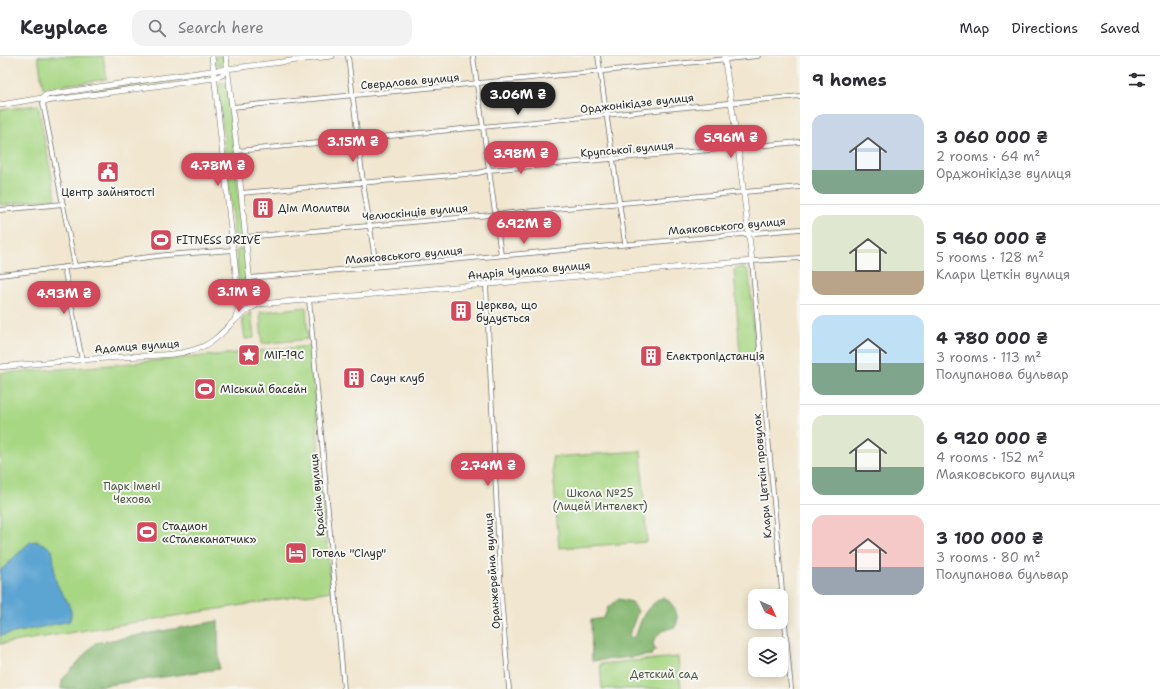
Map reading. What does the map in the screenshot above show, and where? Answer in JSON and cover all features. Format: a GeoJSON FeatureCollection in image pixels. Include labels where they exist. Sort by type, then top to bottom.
{"type":"FeatureCollection","features":[{"type":"Feature","properties":{"kind":"street"},"geometry":{"type":"LineString","coordinates":[[212,56],[234,250],[238,299],[238,310],[234,321]]}},
{"type":"Feature","properties":{"kind":"street"},"geometry":{"type":"LineString","coordinates":[[226,56],[252,300],[260,304]]}},
{"type":"Feature","properties":{"kind":"street"},"geometry":{"type":"LineString","coordinates":[[0,105],[42,98],[46,95],[60,92],[227,68],[332,56]]}},
{"type":"Feature","properties":{"kind":"street"},"geometry":{"type":"LineString","coordinates":[[348,56],[363,182],[376,266]]}},
{"type":"Feature","properties":{"kind":"street"},"geometry":{"type":"LineString","coordinates":[[473,56],[501,255]]}},
{"type":"Feature","properties":{"kind":"street"},"geometry":{"type":"LineString","coordinates":[[598,56],[608,115],[625,243]]}},
{"type":"Feature","properties":{"kind":"street","name":"Свердлова вулиця"},"geometry":{"type":"LineString","coordinates":[[232,107],[601,72],[724,58],[758,56]]}},
{"type":"Feature","properties":{"kind":"street"},"geometry":{"type":"LineString","coordinates":[[724,58],[738,147],[752,261]]}},
{"type":"Feature","properties":{"kind":"street"},"geometry":{"type":"LineString","coordinates":[[42,98],[46,101],[214,78],[222,75],[227,68]]}},
{"type":"Feature","properties":{"kind":"street","name":"Орджонікідзе вулиця"},"geometry":{"type":"LineString","coordinates":[[237,151],[800,96]]}},
{"type":"Feature","properties":{"kind":"street"},"geometry":{"type":"LineString","coordinates":[[42,98],[75,266]]}},
{"type":"Feature","properties":{"kind":"street","name":"Крупської вулиця"},"geometry":{"type":"LineString","coordinates":[[241,193],[478,173],[489,170],[800,142]]}},
{"type":"Feature","properties":{"kind":"street","name":"Челюскінців вулиця"},"geometry":{"type":"LineString","coordinates":[[246,237],[800,187]]}},
{"type":"Feature","properties":{"kind":"street"},"geometry":{"type":"LineString","coordinates":[[0,210],[63,204]]}},
{"type":"Feature","properties":{"kind":"street","name":"Маяковського вулиця"},"geometry":{"type":"LineString","coordinates":[[249,278],[800,228]]}},
{"type":"Feature","properties":{"kind":"street"},"geometry":{"type":"LineString","coordinates":[[0,274],[234,250]]}},
{"type":"Feature","properties":{"kind":"street","name":"Андрія Чумака вулиця"},"geometry":{"type":"LineString","coordinates":[[260,304],[800,258]]}},
{"type":"Feature","properties":{"kind":"street","name":"Клари Цеткін провулок"},"geometry":{"type":"LineString","coordinates":[[752,261],[791,689]]}},
{"type":"Feature","properties":{"kind":"street"},"geometry":{"type":"LineString","coordinates":[[64,267],[82,360]]}},
{"type":"Feature","properties":{"kind":"street","name":"Оранжерейна вулиця"},"geometry":{"type":"LineString","coordinates":[[486,284],[501,589],[509,689]]}},
{"type":"Feature","properties":{"kind":"street"},"geometry":{"type":"LineString","coordinates":[[238,299],[241,304],[246,307],[251,307]]}},
{"type":"Feature","properties":{"kind":"street","name":"Красіна вулиця"},"geometry":{"type":"LineString","coordinates":[[309,299],[344,689]]}},
{"type":"Feature","properties":{"kind":"street","name":"Адамця вулиця"},"geometry":{"type":"LineString","coordinates":[[0,367],[182,354],[208,344],[240,314],[251,307],[260,304]]}},
{"type":"Feature","properties":{"kind":"green space"},"geometry":{"type":"Polygon","coordinates":[[[38,56],[103,56],[107,79],[43,88],[38,56]]]}},
{"type":"Feature","properties":{"kind":"green space"},"geometry":{"type":"Polygon","coordinates":[[[215,56],[223,56],[224,62],[218,65],[216,64],[215,56]]]}},
{"type":"Feature","properties":{"kind":"green space"},"geometry":{"type":"Polygon","coordinates":[[[207,74],[207,76],[46,99],[46,97],[207,74]]]}},
{"type":"Feature","properties":{"kind":"green space"},"geometry":{"type":"Polygon","coordinates":[[[220,83],[224,83],[227,86],[243,234],[242,236],[236,237],[234,234],[218,86],[220,83]]]}},
{"type":"Feature","properties":{"kind":"green space"},"geometry":{"type":"Polygon","coordinates":[[[38,105],[56,198],[0,205],[0,110],[38,105]]]}},
{"type":"Feature","properties":{"kind":"green space"},"geometry":{"type":"Polygon","coordinates":[[[243,249],[249,300],[245,302],[240,296],[236,252],[237,250],[243,249]]]}},
{"type":"Feature","properties":{"kind":"green space"},"geometry":{"type":"Polygon","coordinates":[[[742,267],[749,272],[756,353],[753,357],[744,358],[741,357],[740,354],[734,270],[742,267]]]}},
{"type":"Feature","properties":{"kind":"green space"},"geometry":{"type":"Polygon","coordinates":[[[306,307],[308,339],[262,344],[260,312],[306,307]]]}},
{"type":"Feature","properties":{"kind":"green space"},"geometry":{"type":"Polygon","coordinates":[[[251,312],[254,338],[245,339],[242,318],[251,312]]]}},
{"type":"Feature","properties":{"kind":"green space","name":"Парк імені Чехова"},"geometry":{"type":"Polygon","coordinates":[[[310,346],[331,591],[0,644],[0,373],[88,367],[310,346]]]}},
{"type":"Feature","properties":{"kind":"green space","name":"Школа №25 (Лицей Интелект)"},"geometry":{"type":"Polygon","coordinates":[[[641,451],[647,542],[559,548],[552,457],[641,451]]]}},
{"type":"Feature","properties":{"kind":"green space"},"geometry":{"type":"Polygon","coordinates":[[[663,597],[673,606],[677,614],[677,623],[675,627],[664,630],[657,636],[653,643],[655,650],[652,655],[592,661],[591,620],[604,618],[608,607],[619,599],[632,602],[638,611],[629,635],[632,638],[636,635],[648,609],[663,597]]]}},
{"type":"Feature","properties":{"kind":"green space"},"geometry":{"type":"Polygon","coordinates":[[[218,621],[219,669],[79,689],[61,689],[62,680],[95,643],[218,621]]]}},
{"type":"Feature","properties":{"kind":"green space","name":"Детский сад"},"geometry":{"type":"Polygon","coordinates":[[[678,657],[681,689],[602,689],[600,664],[678,657]]]}},
{"type":"Feature","properties":{"kind":"water"},"geometry":{"type":"Polygon","coordinates":[[[36,541],[52,550],[56,581],[71,610],[70,621],[0,636],[0,571],[30,542],[36,541]]]}},
{"type":"Feature","properties":{"kind":"place","name":"Центр зайнятості"},"geometry":{"type":"Point","coordinates":[108,172]}},
{"type":"Feature","properties":{"kind":"place","name":"Дім Молитви"},"geometry":{"type":"Point","coordinates":[263,208]}},
{"type":"Feature","properties":{"kind":"place","name":"FITNESS DRIVE"},"geometry":{"type":"Point","coordinates":[161,240]}},
{"type":"Feature","properties":{"kind":"place","name":"Церква, що будується"},"geometry":{"type":"Point","coordinates":[461,311]}},
{"type":"Feature","properties":{"kind":"place","name":"МіГ-19С"},"geometry":{"type":"Point","coordinates":[249,355]}},
{"type":"Feature","properties":{"kind":"place","name":"Електропідстанція"},"geometry":{"type":"Point","coordinates":[651,356]}},
{"type":"Feature","properties":{"kind":"place","name":"Саун клуб"},"geometry":{"type":"Point","coordinates":[354,378]}},
{"type":"Feature","properties":{"kind":"place","name":"Міський басейн"},"geometry":{"type":"Point","coordinates":[205,389]}},
{"type":"Feature","properties":{"kind":"place","name":"Стадион «Сталеканатчик»"},"geometry":{"type":"Point","coordinates":[147,532]}},
{"type":"Feature","properties":{"kind":"place","name":"Готель \"Сілур\""},"geometry":{"type":"Point","coordinates":[296,553]}}]}
